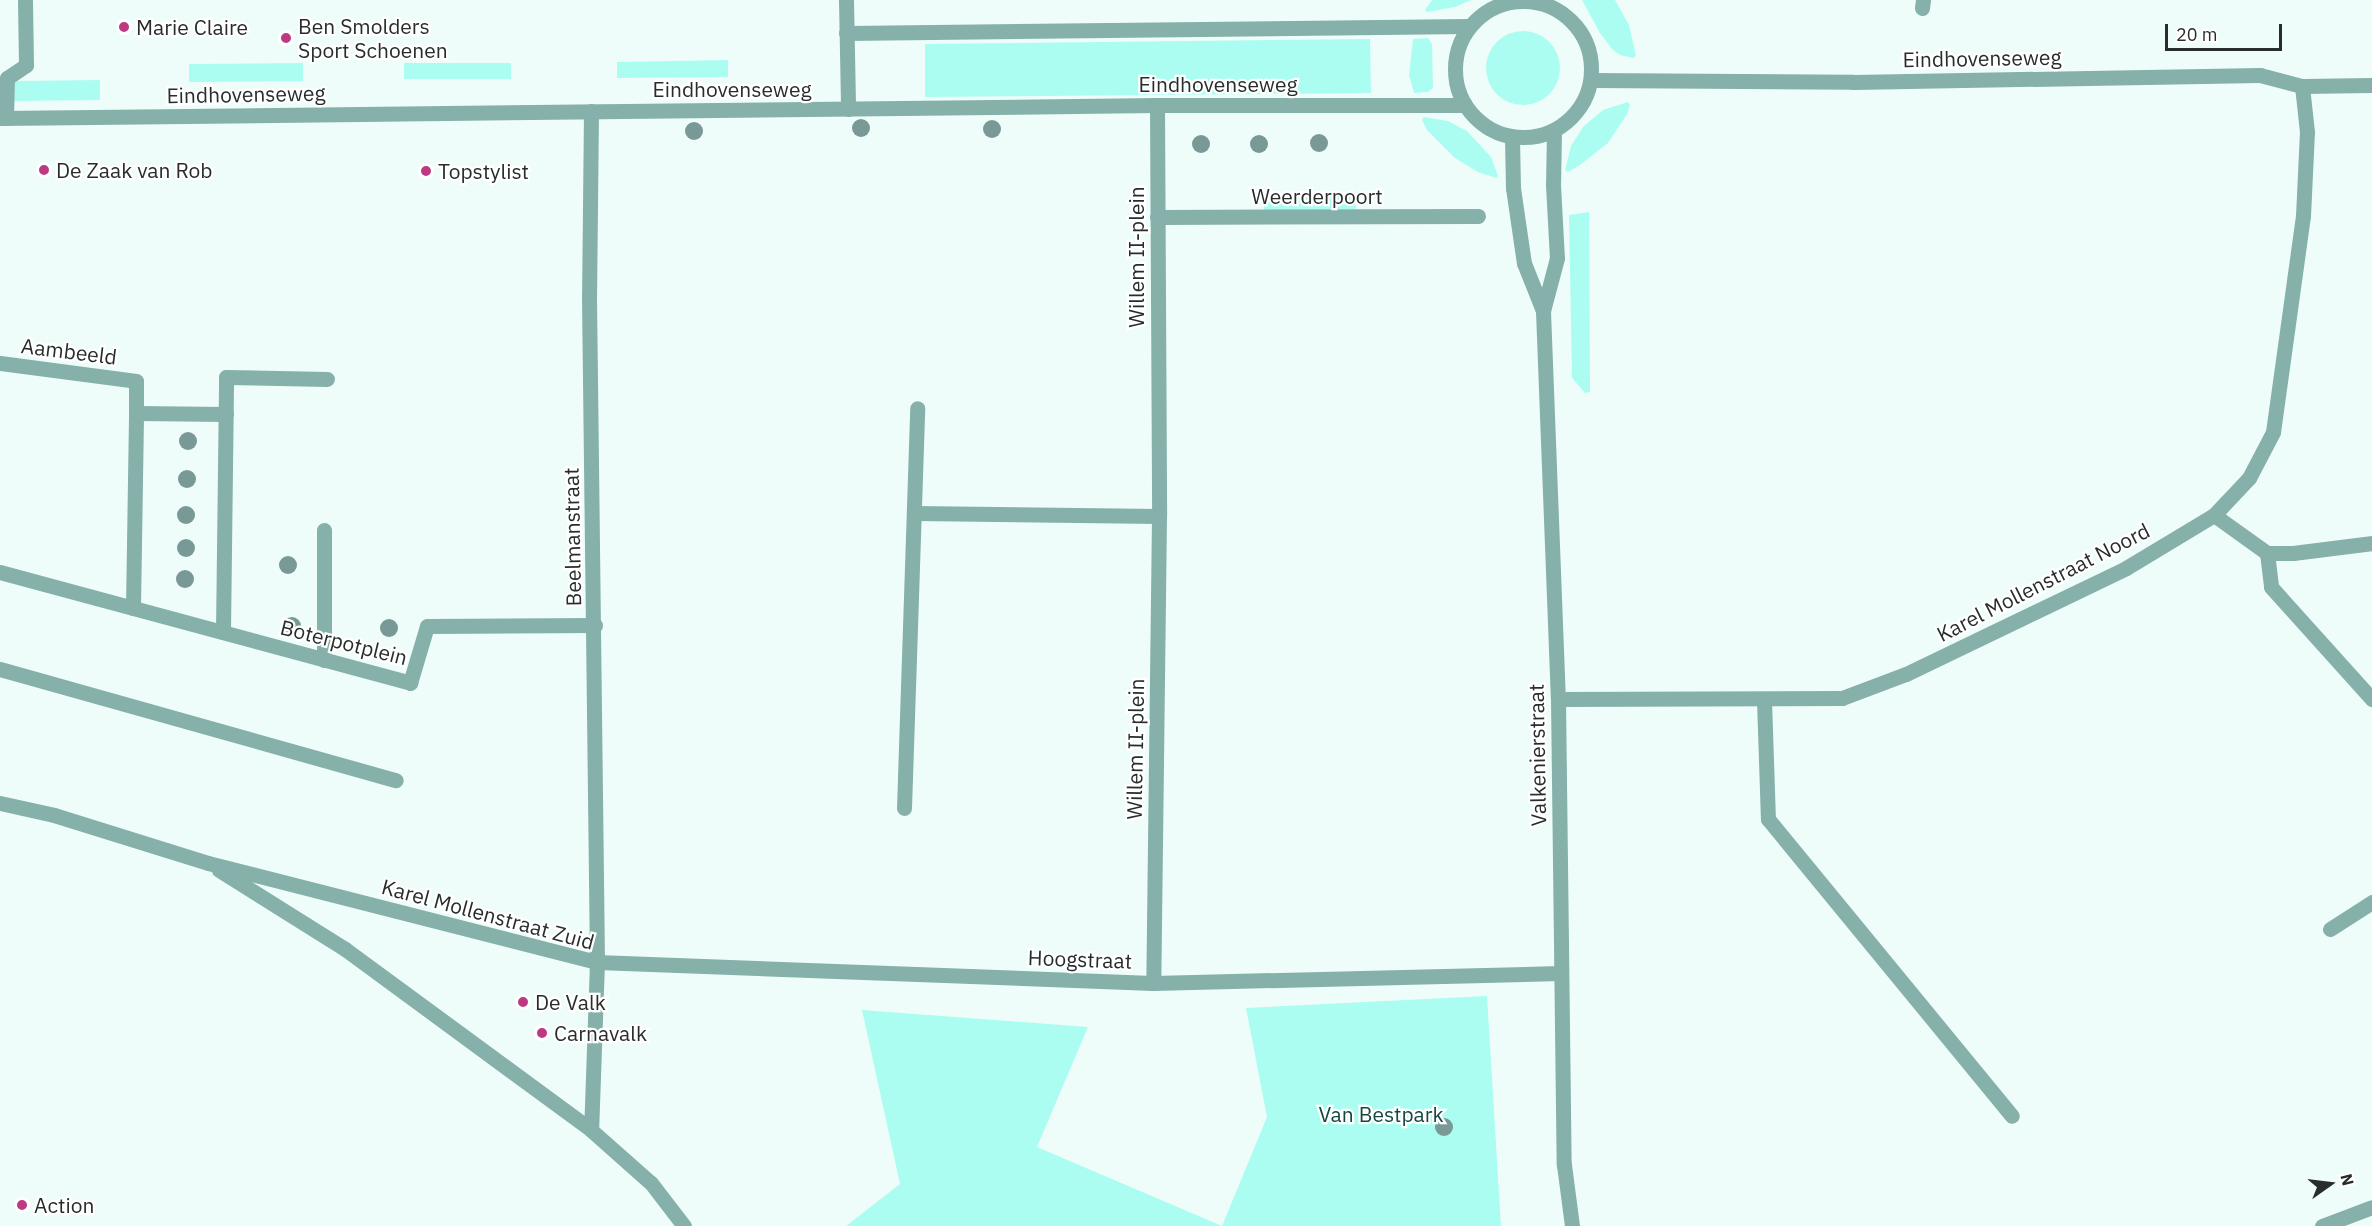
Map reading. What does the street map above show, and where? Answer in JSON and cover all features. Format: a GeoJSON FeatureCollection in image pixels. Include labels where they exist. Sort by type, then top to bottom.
{"type":"FeatureCollection","features":[{"type":"Feature","properties":{"kind":"street"},"geometry":{"type":"LineString","coordinates":[[3,118],[7,78],[26,65],[25,0]]}},
{"type":"Feature","properties":{"kind":"street"},"geometry":{"type":"LineString","coordinates":[[846,0],[848,109]]}},
{"type":"Feature","properties":{"kind":"street"},"geometry":{"type":"LineString","coordinates":[[1517,0],[1555,4],[1572,20],[1585,38],[1591,59],[1591,80],[1584,101],[1572,118],[1554,130],[1527,138],[1512,137],[1494,131],[1478,120],[1465,105],[1457,86],[1455,65],[1459,44],[1469,26],[1490,8],[1517,0]]}},
{"type":"Feature","properties":{"kind":"street"},"geometry":{"type":"LineString","coordinates":[[846,33],[1469,26]]}},
{"type":"Feature","properties":{"kind":"street","name":"Eindhovenseweg"},"geometry":{"type":"LineString","coordinates":[[1591,80],[1853,81],[2260,75],[2302,86],[2372,85]]}},
{"type":"Feature","properties":{"kind":"street","name":"Karel Mollenstraat Noord"},"geometry":{"type":"LineString","coordinates":[[1558,699],[1842,698],[1906,674],[2126,568],[2214,515],[2249,478],[2273,432],[2303,216],[2307,132],[2302,86]]}},
{"type":"Feature","properties":{"kind":"street","name":"Eindhovenseweg"},"geometry":{"type":"LineString","coordinates":[[3,118],[1157,105],[1465,105]]}},
{"type":"Feature","properties":{"kind":"street","name":"Willem II-plein"},"geometry":{"type":"LineString","coordinates":[[1153,983],[1159,516],[1157,105]]}},
{"type":"Feature","properties":{"kind":"street","name":"Beelmanstraat"},"geometry":{"type":"LineString","coordinates":[[591,111],[589,297],[597,962]]}},
{"type":"Feature","properties":{"kind":"street","name":"Valkenierstraat"},"geometry":{"type":"LineString","coordinates":[[1554,130],[1557,258],[1543,310],[1558,699],[1564,1165],[1572,1226]]}},
{"type":"Feature","properties":{"kind":"street","name":"Valkenierstraat"},"geometry":{"type":"LineString","coordinates":[[1512,137],[1513,188],[1524,262],[1543,310]]}},
{"type":"Feature","properties":{"kind":"street","name":"Weerderpoort"},"geometry":{"type":"LineString","coordinates":[[1157,217],[1478,216]]}},
{"type":"Feature","properties":{"kind":"street","name":"Aambeeld"},"geometry":{"type":"LineString","coordinates":[[0,363],[136,381],[136,413]]}},
{"type":"Feature","properties":{"kind":"street"},"geometry":{"type":"LineString","coordinates":[[223,633],[226,377],[327,379]]}},
{"type":"Feature","properties":{"kind":"street"},"geometry":{"type":"LineString","coordinates":[[904,808],[917,408]]}},
{"type":"Feature","properties":{"kind":"street"},"geometry":{"type":"LineString","coordinates":[[134,608],[136,413],[226,414]]}},
{"type":"Feature","properties":{"kind":"street"},"geometry":{"type":"LineString","coordinates":[[914,513],[1159,516]]}},
{"type":"Feature","properties":{"kind":"street"},"geometry":{"type":"LineString","coordinates":[[2214,515],[2267,553],[2293,553],[2372,543]]}},
{"type":"Feature","properties":{"kind":"street"},"geometry":{"type":"LineString","coordinates":[[324,530],[324,660]]}},
{"type":"Feature","properties":{"kind":"street"},"geometry":{"type":"LineString","coordinates":[[2267,553],[2271,587],[2372,699]]}},
{"type":"Feature","properties":{"kind":"street","name":"Boterpotplein"},"geometry":{"type":"LineString","coordinates":[[0,572],[410,683],[427,626],[594,625]]}},
{"type":"Feature","properties":{"kind":"street"},"geometry":{"type":"LineString","coordinates":[[0,669],[396,780]]}},
{"type":"Feature","properties":{"kind":"street"},"geometry":{"type":"LineString","coordinates":[[1764,700],[1768,819],[2012,1116]]}},
{"type":"Feature","properties":{"kind":"street","name":"Karel Mollenstraat Zuid"},"geometry":{"type":"LineString","coordinates":[[0,803],[54,815],[208,863],[597,962],[591,1130]]}},
{"type":"Feature","properties":{"kind":"street","name":"Karel Mollenstraat Zuid"},"geometry":{"type":"LineString","coordinates":[[208,863],[345,949],[591,1130],[651,1183],[684,1226]]}},
{"type":"Feature","properties":{"kind":"street"},"geometry":{"type":"LineString","coordinates":[[2330,929],[2372,902]]}},
{"type":"Feature","properties":{"kind":"street","name":"Hoogstraat"},"geometry":{"type":"LineString","coordinates":[[597,962],[1153,983],[1561,972]]}},
{"type":"Feature","properties":{"kind":"street","name":"Valkenierstraat"},"geometry":{"type":"LineString","coordinates":[[1569,1200],[1581,1226]]}},
{"type":"Feature","properties":{"kind":"street"},"geometry":{"type":"LineString","coordinates":[[2322,1226],[2372,1207]]}},
{"type":"Feature","properties":{"kind":"green space"},"geometry":{"type":"Polygon","coordinates":[[[1432,0],[1471,0],[1455,7],[1427,12],[1425,10],[1432,0]]]}},
{"type":"Feature","properties":{"kind":"green space"},"geometry":{"type":"Polygon","coordinates":[[[1582,0],[1615,0],[1629,25],[1636,56],[1633,58],[1620,55],[1612,49],[1600,33],[1582,0]]]}},
{"type":"Feature","properties":{"kind":"green space"},"geometry":{"type":"Polygon","coordinates":[[[1523,31],[1537,34],[1549,42],[1557,54],[1560,68],[1557,82],[1549,94],[1537,102],[1523,105],[1509,102],[1497,94],[1489,82],[1486,68],[1489,54],[1497,42],[1509,34],[1523,31]]]}},
{"type":"Feature","properties":{"kind":"green space"},"geometry":{"type":"Polygon","coordinates":[[[1428,38],[1432,44],[1433,88],[1428,92],[1414,93],[1409,75],[1413,39],[1428,38]]]}},
{"type":"Feature","properties":{"kind":"green space"},"geometry":{"type":"Polygon","coordinates":[[[1370,39],[1371,93],[925,97],[925,44],[1370,39]]]}},
{"type":"Feature","properties":{"kind":"green space"},"geometry":{"type":"Polygon","coordinates":[[[728,60],[728,77],[617,78],[617,62],[728,60]]]}},
{"type":"Feature","properties":{"kind":"green space"},"geometry":{"type":"Polygon","coordinates":[[[303,63],[303,81],[189,82],[189,64],[303,63]]]}},
{"type":"Feature","properties":{"kind":"green space"},"geometry":{"type":"Polygon","coordinates":[[[404,63],[511,63],[511,79],[404,79],[404,63]]]}},
{"type":"Feature","properties":{"kind":"green space"},"geometry":{"type":"Polygon","coordinates":[[[100,80],[100,100],[14,101],[14,81],[100,80]]]}},
{"type":"Feature","properties":{"kind":"green space"},"geometry":{"type":"Polygon","coordinates":[[[1628,102],[1630,105],[1627,114],[1608,143],[1580,165],[1568,172],[1565,170],[1571,146],[1583,127],[1603,110],[1628,102]]]}},
{"type":"Feature","properties":{"kind":"green space"},"geometry":{"type":"Polygon","coordinates":[[[1424,117],[1448,121],[1467,131],[1491,157],[1498,176],[1496,178],[1478,172],[1455,158],[1427,130],[1422,120],[1424,117]]]}},
{"type":"Feature","properties":{"kind":"green space"},"geometry":{"type":"Polygon","coordinates":[[[1355,193],[1356,209],[1264,210],[1264,194],[1355,193]]]}},
{"type":"Feature","properties":{"kind":"green space"},"geometry":{"type":"Polygon","coordinates":[[[1589,212],[1590,392],[1585,393],[1572,378],[1569,215],[1589,212]]]}},
{"type":"Feature","properties":{"kind":"green space","name":"Van Bestpark"},"geometry":{"type":"Polygon","coordinates":[[[1487,996],[1501,1226],[1222,1226],[1267,1117],[1246,1008],[1487,996]]]}},
{"type":"Feature","properties":{"kind":"green space"},"geometry":{"type":"Polygon","coordinates":[[[862,1010],[1088,1027],[1037,1147],[1222,1226],[846,1226],[900,1184],[862,1010]]]}},
{"type":"Feature","properties":{"kind":"place","name":"Marie Claire"},"geometry":{"type":"Point","coordinates":[124,27]}},
{"type":"Feature","properties":{"kind":"place","name":"Ben Smolders Sport Schoenen"},"geometry":{"type":"Point","coordinates":[286,38]}},
{"type":"Feature","properties":{"kind":"place","name":"De Zaak van Rob"},"geometry":{"type":"Point","coordinates":[44,170]}},
{"type":"Feature","properties":{"kind":"place","name":"Topstylist"},"geometry":{"type":"Point","coordinates":[426,171]}},
{"type":"Feature","properties":{"kind":"place","name":"De Valk"},"geometry":{"type":"Point","coordinates":[523,1002]}},
{"type":"Feature","properties":{"kind":"place","name":"Carnavalk"},"geometry":{"type":"Point","coordinates":[542,1033]}},
{"type":"Feature","properties":{"kind":"place","name":"Action"},"geometry":{"type":"Point","coordinates":[22,1205]}}]}
